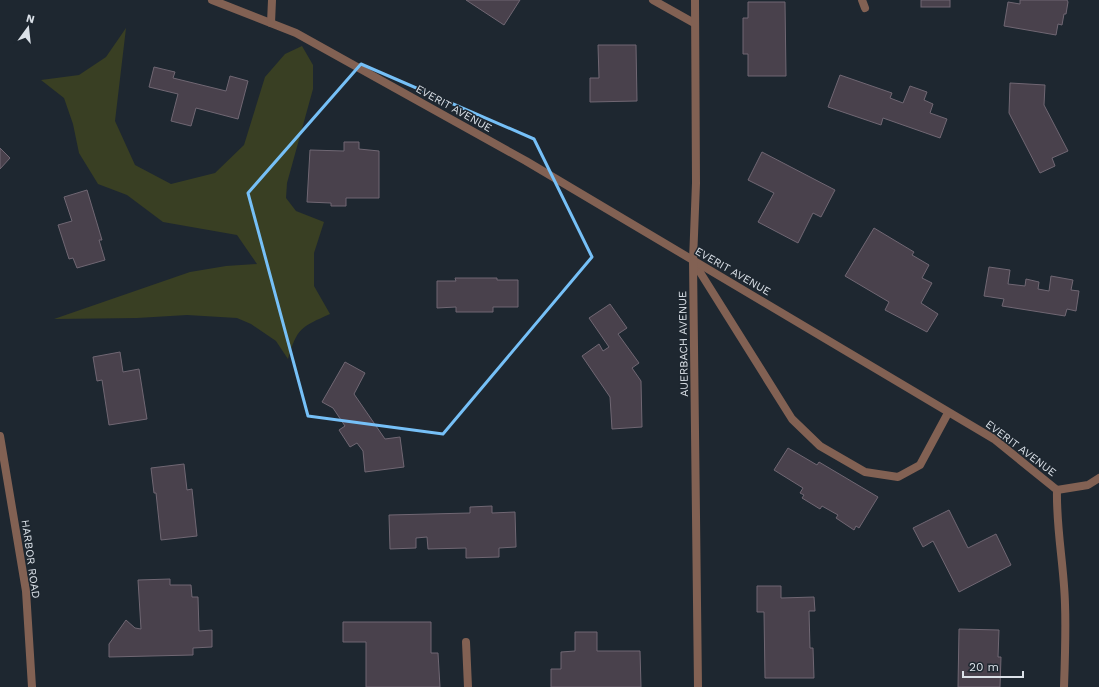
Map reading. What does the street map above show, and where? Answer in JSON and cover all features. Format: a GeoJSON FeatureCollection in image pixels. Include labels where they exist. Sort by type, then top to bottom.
{"type":"FeatureCollection","features":[{"type":"Feature","properties":{"kind":"street","name":"EVERIT AVENUE"},"geometry":{"type":"LineString","coordinates":[[212,0],[303,37],[526,161],[948,413],[987,433],[1057,490],[1056,518],[1061,535],[1065,604],[1064,687]]}},
{"type":"Feature","properties":{"kind":"street"},"geometry":{"type":"LineString","coordinates":[[271,23],[272,0]]}},
{"type":"Feature","properties":{"kind":"street"},"geometry":{"type":"LineString","coordinates":[[653,0],[694,23]]}},
{"type":"Feature","properties":{"kind":"street","name":"AUERBACH AVENUE"},"geometry":{"type":"LineString","coordinates":[[695,0],[696,183],[693,261],[698,687]]}},
{"type":"Feature","properties":{"kind":"street"},"geometry":{"type":"LineString","coordinates":[[862,0],[865,8]]}},
{"type":"Feature","properties":{"kind":"street"},"geometry":{"type":"LineString","coordinates":[[693,261],[792,419],[820,446],[865,472],[898,477],[920,465],[948,413]]}},
{"type":"Feature","properties":{"kind":"street","name":"HARBOR ROAD"},"geometry":{"type":"LineString","coordinates":[[0,436],[26,591],[32,687]]}},
{"type":"Feature","properties":{"kind":"street"},"geometry":{"type":"LineString","coordinates":[[1057,490],[1088,484],[1099,478]]}},
{"type":"Feature","properties":{"kind":"street"},"geometry":{"type":"LineString","coordinates":[[466,642],[468,687]]}},
{"type":"Feature","properties":{"kind":"highlighted area"},"geometry":{"type":"Polygon","coordinates":[[[361,64],[534,139],[592,257],[443,434],[308,416],[248,193],[361,64]]]}},
{"type":"Feature","properties":{"kind":"green space"},"geometry":{"type":"Polygon","coordinates":[[[126,28],[115,121],[135,165],[171,184],[215,173],[244,145],[265,77],[285,54],[302,46],[313,65],[313,89],[287,183],[286,198],[296,211],[324,222],[314,253],[314,286],[330,314],[312,322],[302,330],[294,341],[288,359],[276,341],[251,324],[237,318],[187,315],[137,318],[54,319],[190,272],[226,266],[257,264],[237,235],[163,222],[127,195],[98,184],[79,153],[73,124],[64,98],[41,80],[79,75],[106,57],[126,28]]]}},
{"type":"Feature","properties":{"kind":"building"},"geometry":{"type":"Polygon","coordinates":[[[466,0],[520,0],[504,25],[466,0]]]}},
{"type":"Feature","properties":{"kind":"building"},"geometry":{"type":"Polygon","coordinates":[[[921,0],[950,0],[950,7],[921,7],[921,0]]]}},
{"type":"Feature","properties":{"kind":"building"},"geometry":{"type":"Polygon","coordinates":[[[1020,0],[1067,0],[1066,14],[1064,14],[1062,25],[1058,24],[1056,35],[1004,26],[1008,2],[1020,4],[1020,0]]]}},
{"type":"Feature","properties":{"kind":"building"},"geometry":{"type":"Polygon","coordinates":[[[748,2],[785,2],[786,76],[748,76],[748,54],[743,54],[743,18],[748,18],[748,2]]]}},
{"type":"Feature","properties":{"kind":"building"},"geometry":{"type":"Polygon","coordinates":[[[598,45],[636,45],[637,101],[590,102],[590,78],[599,78],[598,45]]]}},
{"type":"Feature","properties":{"kind":"building"},"geometry":{"type":"Polygon","coordinates":[[[154,67],[175,72],[173,78],[226,91],[230,76],[248,81],[238,119],[196,108],[191,126],[171,121],[178,94],[149,87],[154,67]]]}},
{"type":"Feature","properties":{"kind":"building"},"geometry":{"type":"Polygon","coordinates":[[[840,75],[892,93],[890,98],[903,103],[910,86],[927,92],[924,100],[933,104],[930,113],[947,119],[940,138],[883,118],[881,125],[828,107],[840,75]]]}},
{"type":"Feature","properties":{"kind":"building"},"geometry":{"type":"Polygon","coordinates":[[[1010,83],[1045,85],[1044,105],[1068,151],[1052,158],[1055,166],[1040,173],[1009,113],[1010,83]]]}},
{"type":"Feature","properties":{"kind":"building"},"geometry":{"type":"Polygon","coordinates":[[[344,142],[359,142],[359,149],[379,151],[379,198],[346,198],[346,206],[331,206],[331,203],[307,202],[310,150],[344,151],[344,142]]]}},
{"type":"Feature","properties":{"kind":"building"},"geometry":{"type":"Polygon","coordinates":[[[0,148],[10,158],[0,169],[0,148]]]}},
{"type":"Feature","properties":{"kind":"building"},"geometry":{"type":"Polygon","coordinates":[[[762,152],[835,190],[821,217],[813,213],[798,243],[758,222],[774,193],[748,180],[762,152]]]}},
{"type":"Feature","properties":{"kind":"building"},"geometry":{"type":"Polygon","coordinates":[[[87,190],[102,240],[99,240],[105,260],[77,268],[73,258],[69,259],[58,225],[72,221],[64,197],[87,190]]]}},
{"type":"Feature","properties":{"kind":"building"},"geometry":{"type":"Polygon","coordinates":[[[874,228],[914,252],[912,255],[929,265],[922,278],[932,283],[921,303],[938,314],[927,332],[885,310],[889,302],[845,276],[874,228]]]}},
{"type":"Feature","properties":{"kind":"building"},"geometry":{"type":"Polygon","coordinates":[[[989,267],[1010,270],[1008,284],[1025,286],[1026,279],[1039,282],[1038,289],[1049,291],[1051,276],[1073,280],[1071,290],[1079,291],[1076,311],[1067,309],[1065,316],[1002,306],[1004,299],[984,296],[989,267]]]}},
{"type":"Feature","properties":{"kind":"building"},"geometry":{"type":"Polygon","coordinates":[[[455,278],[497,278],[497,280],[518,280],[518,307],[493,307],[493,312],[456,312],[456,307],[437,308],[437,281],[456,281],[455,278]]]}},
{"type":"Feature","properties":{"kind":"building"},"geometry":{"type":"Polygon","coordinates":[[[610,304],[627,328],[618,334],[639,363],[632,368],[641,381],[642,427],[612,429],[610,397],[582,356],[599,344],[603,351],[609,347],[589,318],[610,304]]]}},
{"type":"Feature","properties":{"kind":"building"},"geometry":{"type":"Polygon","coordinates":[[[120,352],[123,372],[139,369],[147,419],[109,425],[102,380],[97,381],[93,357],[120,352]]]}},
{"type":"Feature","properties":{"kind":"building"},"geometry":{"type":"Polygon","coordinates":[[[345,362],[365,373],[354,394],[385,439],[400,437],[404,467],[365,472],[363,451],[357,443],[350,447],[339,430],[345,426],[333,408],[322,402],[345,362]]]}},
{"type":"Feature","properties":{"kind":"building"},"geometry":{"type":"Polygon","coordinates":[[[788,448],[817,465],[819,462],[878,497],[859,528],[856,526],[854,530],[836,518],[838,515],[822,506],[820,509],[802,498],[804,495],[800,493],[803,488],[774,470],[788,448]]]}},
{"type":"Feature","properties":{"kind":"building"},"geometry":{"type":"Polygon","coordinates":[[[184,464],[187,490],[192,489],[197,536],[161,540],[156,493],[154,493],[151,468],[184,464]]]}},
{"type":"Feature","properties":{"kind":"building"},"geometry":{"type":"Polygon","coordinates":[[[492,506],[492,513],[515,512],[516,547],[499,548],[499,557],[466,558],[466,548],[428,549],[427,537],[416,538],[416,548],[390,549],[389,515],[470,513],[470,507],[492,506]]]}},
{"type":"Feature","properties":{"kind":"building"},"geometry":{"type":"Polygon","coordinates":[[[949,510],[968,548],[996,534],[1011,565],[959,592],[933,541],[923,547],[913,528],[949,510]]]}},
{"type":"Feature","properties":{"kind":"building"},"geometry":{"type":"Polygon","coordinates":[[[170,579],[170,585],[191,585],[192,597],[198,597],[199,631],[212,630],[212,647],[193,648],[193,655],[109,657],[109,644],[126,620],[135,628],[141,629],[138,580],[170,579]]]}},
{"type":"Feature","properties":{"kind":"building"},"geometry":{"type":"Polygon","coordinates":[[[757,586],[781,586],[781,598],[814,597],[815,611],[809,611],[810,648],[813,648],[814,678],[765,678],[764,612],[757,612],[757,586]]]}},
{"type":"Feature","properties":{"kind":"building"},"geometry":{"type":"Polygon","coordinates":[[[343,622],[431,622],[431,653],[438,653],[440,687],[366,687],[366,642],[343,642],[343,622]]]}},
{"type":"Feature","properties":{"kind":"building"},"geometry":{"type":"Polygon","coordinates":[[[959,629],[999,630],[998,657],[1001,657],[1000,687],[958,687],[959,629]]]}},
{"type":"Feature","properties":{"kind":"building"},"geometry":{"type":"Polygon","coordinates":[[[575,632],[597,632],[597,651],[640,651],[641,687],[551,687],[551,669],[561,669],[561,652],[575,651],[575,632]]]}}]}
